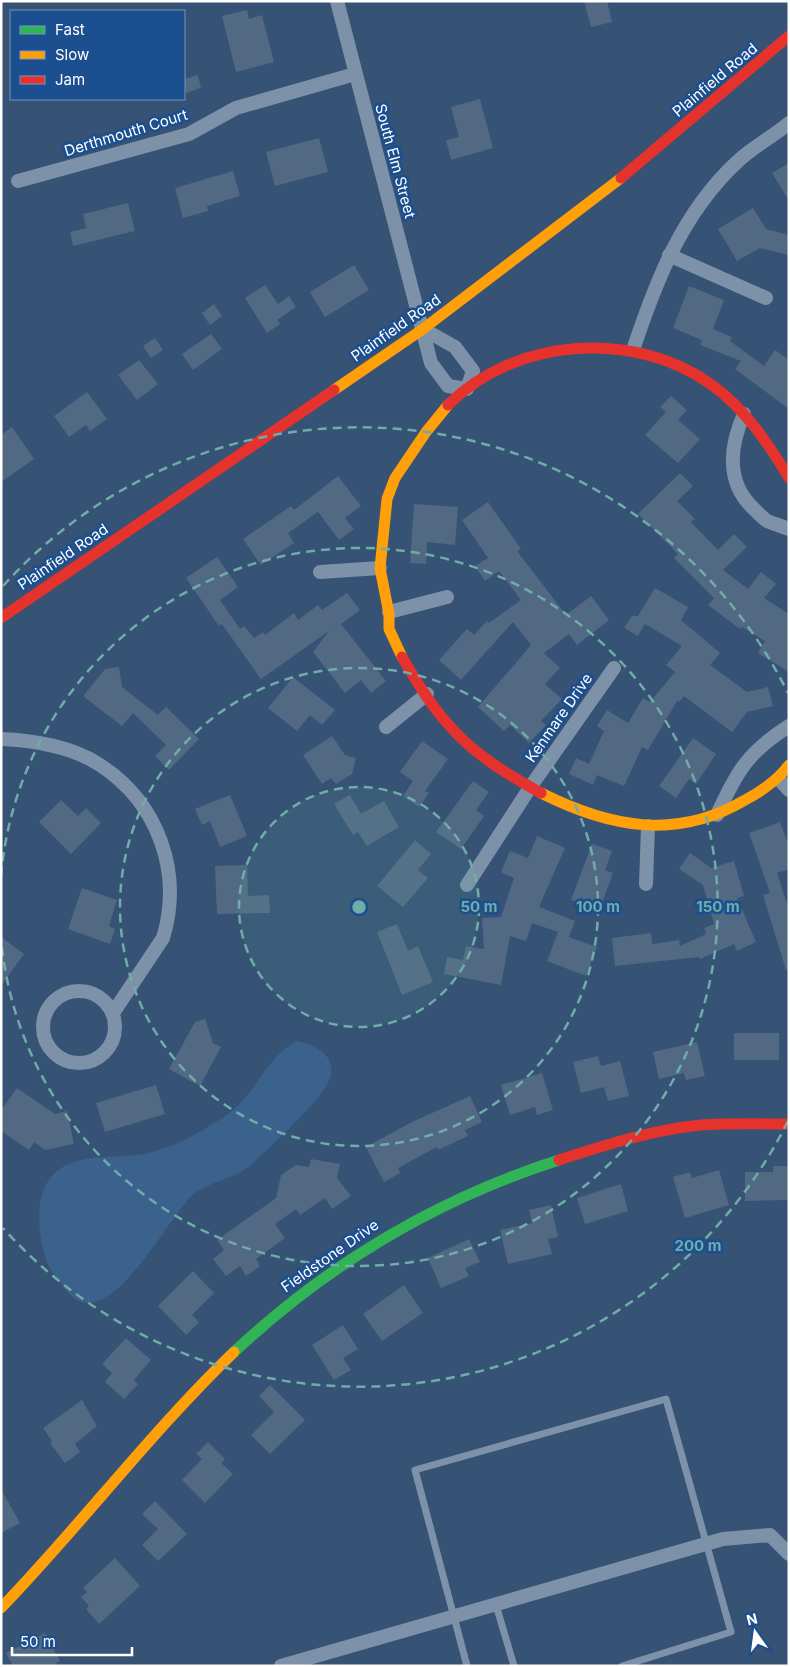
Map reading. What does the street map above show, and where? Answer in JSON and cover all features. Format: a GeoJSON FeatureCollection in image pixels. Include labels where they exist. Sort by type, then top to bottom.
{"type":"FeatureCollection","features":[{"type":"Feature","properties":{"kind":"street","name":"South Elm Street"},"geometry":{"type":"LineString","coordinates":[[337,1],[423,328]]}},
{"type":"Feature","properties":{"kind":"street","name":"Plainfield Road"},"geometry":{"type":"LineString","coordinates":[[1,618],[423,328],[636,166],[789,36]]}},
{"type":"Feature","properties":{"kind":"street","name":"Derthmouth Court"},"geometry":{"type":"LineString","coordinates":[[18,181],[188,134],[236,108],[355,74]]}},
{"type":"Feature","properties":{"kind":"street"},"geometry":{"type":"LineString","coordinates":[[632,350],[652,293],[669,255],[686,224],[737,161],[789,123]]}},
{"type":"Feature","properties":{"kind":"street"},"geometry":{"type":"LineString","coordinates":[[669,255],[766,298]]}},
{"type":"Feature","properties":{"kind":"street"},"geometry":{"type":"LineString","coordinates":[[423,328],[455,347],[473,371],[467,389],[448,386],[442,378],[431,362],[423,328]]}},
{"type":"Feature","properties":{"kind":"street","name":"Kenmare Drive"},"geometry":{"type":"LineString","coordinates":[[789,478],[765,438],[744,414],[719,390],[697,374],[670,362],[632,350],[590,346],[555,351],[521,360],[501,368],[467,389],[455,398],[421,439],[388,492],[380,568],[389,612],[390,631],[415,679],[448,724],[482,756],[531,786],[587,814],[618,822],[648,826],[670,826],[718,815],[743,802],[779,779],[789,765]]}},
{"type":"Feature","properties":{"kind":"street"},"geometry":{"type":"LineString","coordinates":[[744,414],[735,434],[733,447],[732,466],[737,487],[747,503],[766,520],[789,529]]}},
{"type":"Feature","properties":{"kind":"street"},"geometry":{"type":"LineString","coordinates":[[320,572],[380,568]]}},
{"type":"Feature","properties":{"kind":"street"},"geometry":{"type":"LineString","coordinates":[[389,612],[447,597]]}},
{"type":"Feature","properties":{"kind":"street","name":"Kenmare Drive"},"geometry":{"type":"LineString","coordinates":[[467,885],[531,786],[614,668]]}},
{"type":"Feature","properties":{"kind":"street"},"geometry":{"type":"LineString","coordinates":[[386,727],[427,694]]}},
{"type":"Feature","properties":{"kind":"street"},"geometry":{"type":"LineString","coordinates":[[718,815],[745,761],[766,740],[789,726]]}},
{"type":"Feature","properties":{"kind":"street"},"geometry":{"type":"LineString","coordinates":[[1,739],[44,744],[99,765],[140,802],[159,833],[166,854],[171,886],[166,927],[163,938],[113,1013],[115,1036],[103,1056],[81,1064],[59,1059],[44,1041],[42,1018],[54,998],[76,990],[98,995],[113,1013]]}},
{"type":"Feature","properties":{"kind":"street"},"geometry":{"type":"LineString","coordinates":[[779,779],[789,790]]}},
{"type":"Feature","properties":{"kind":"street"},"geometry":{"type":"LineString","coordinates":[[646,884],[648,826]]}},
{"type":"Feature","properties":{"kind":"street","name":"Fieldstone Drive"},"geometry":{"type":"LineString","coordinates":[[1,1608],[217,1368],[273,1317],[358,1253],[433,1210],[490,1184],[552,1161],[638,1136],[687,1127],[740,1123],[789,1124]]}},
{"type":"Feature","properties":{"kind":"street"},"geometry":{"type":"LineString","coordinates":[[281,1666],[723,1539],[770,1535],[789,1554]]}},
{"type":"Feature","properties":{"kind":"lane"},"geometry":{"type":"LineString","coordinates":[[467,1666],[415,1470],[666,1399],[731,1632],[622,1666]]}},
{"type":"Feature","properties":{"kind":"lane"},"geometry":{"type":"LineString","coordinates":[[496,1605],[514,1666]]}},
{"type":"Feature","properties":{"kind":"water"},"geometry":{"type":"Polygon","coordinates":[[[296,1041],[316,1048],[327,1057],[330,1063],[332,1070],[330,1078],[326,1087],[317,1098],[247,1168],[194,1194],[182,1207],[134,1272],[115,1291],[97,1301],[79,1301],[62,1285],[47,1263],[40,1233],[39,1219],[43,1192],[48,1181],[57,1171],[77,1161],[148,1153],[160,1150],[196,1134],[218,1121],[237,1106],[276,1057],[296,1041]]]}},
{"type":"Feature","properties":{"kind":"building"},"geometry":{"type":"Polygon","coordinates":[[[584,1],[607,1],[612,22],[591,27],[584,1]]]}},
{"type":"Feature","properties":{"kind":"building"},"geometry":{"type":"Polygon","coordinates":[[[247,10],[249,19],[262,15],[274,62],[236,72],[222,16],[247,10]]]}},
{"type":"Feature","properties":{"kind":"building"},"geometry":{"type":"Polygon","coordinates":[[[198,75],[201,88],[186,93],[185,79],[198,75]]]}},
{"type":"Feature","properties":{"kind":"building"},"geometry":{"type":"Polygon","coordinates":[[[480,99],[493,148],[451,160],[446,140],[459,137],[451,107],[480,99]]]}},
{"type":"Feature","properties":{"kind":"building"},"geometry":{"type":"Polygon","coordinates":[[[319,138],[328,172],[275,186],[266,152],[319,138]]]}},
{"type":"Feature","properties":{"kind":"building"},"geometry":{"type":"Polygon","coordinates":[[[789,163],[789,201],[772,173],[789,163]]]}},
{"type":"Feature","properties":{"kind":"building"},"geometry":{"type":"Polygon","coordinates":[[[233,171],[240,196],[207,206],[208,211],[183,218],[175,188],[233,171]]]}},
{"type":"Feature","properties":{"kind":"building"},"geometry":{"type":"Polygon","coordinates":[[[128,203],[135,231],[73,246],[70,232],[86,228],[83,214],[128,203]]]}},
{"type":"Feature","properties":{"kind":"building"},"geometry":{"type":"Polygon","coordinates":[[[753,208],[766,229],[789,235],[789,255],[760,248],[737,261],[718,229],[753,208]]]}},
{"type":"Feature","properties":{"kind":"building"},"geometry":{"type":"Polygon","coordinates":[[[354,265],[369,290],[325,317],[310,292],[354,265]]]}},
{"type":"Feature","properties":{"kind":"building"},"geometry":{"type":"Polygon","coordinates":[[[265,285],[278,304],[289,296],[296,307],[277,320],[280,324],[267,333],[245,298],[265,285]]]}},
{"type":"Feature","properties":{"kind":"building"},"geometry":{"type":"Polygon","coordinates":[[[689,286],[724,300],[713,329],[732,337],[730,341],[764,366],[775,350],[789,360],[789,409],[735,369],[741,361],[700,345],[702,340],[673,328],[689,286]]]}},
{"type":"Feature","properties":{"kind":"building"},"geometry":{"type":"Polygon","coordinates":[[[214,304],[222,316],[210,325],[202,313],[214,304]]]}},
{"type":"Feature","properties":{"kind":"building"},"geometry":{"type":"Polygon","coordinates":[[[211,334],[222,349],[193,370],[182,354],[211,334]]]}},
{"type":"Feature","properties":{"kind":"building"},"geometry":{"type":"Polygon","coordinates":[[[155,338],[163,350],[151,358],[143,346],[155,338]]]}},
{"type":"Feature","properties":{"kind":"building"},"geometry":{"type":"Polygon","coordinates":[[[139,360],[158,384],[137,400],[118,375],[139,360]]]}},
{"type":"Feature","properties":{"kind":"building"},"geometry":{"type":"Polygon","coordinates":[[[87,392],[107,419],[90,431],[86,425],[69,437],[54,416],[87,392]]]}},
{"type":"Feature","properties":{"kind":"building"},"geometry":{"type":"Polygon","coordinates":[[[671,396],[687,410],[678,420],[700,439],[678,463],[645,435],[666,412],[660,407],[671,396]]]}},
{"type":"Feature","properties":{"kind":"building"},"geometry":{"type":"Polygon","coordinates":[[[12,427],[34,459],[1,482],[1,435],[12,427]]]}},
{"type":"Feature","properties":{"kind":"building"},"geometry":{"type":"Polygon","coordinates":[[[680,473],[693,486],[677,501],[695,519],[691,522],[718,550],[734,534],[747,547],[723,570],[748,589],[761,572],[776,584],[764,598],[789,614],[789,672],[758,653],[765,641],[742,627],[740,629],[708,605],[714,598],[674,558],[678,554],[638,514],[680,473]]]}},
{"type":"Feature","properties":{"kind":"building"},"geometry":{"type":"Polygon","coordinates":[[[338,476],[361,506],[345,518],[354,529],[339,540],[318,512],[288,533],[294,543],[261,565],[243,539],[291,506],[294,510],[338,476]]]}},
{"type":"Feature","properties":{"kind":"building"},"geometry":{"type":"Polygon","coordinates":[[[488,502],[521,549],[517,551],[566,615],[591,596],[609,620],[577,645],[569,634],[544,653],[560,668],[545,684],[562,699],[541,721],[546,725],[529,743],[510,725],[504,731],[478,707],[531,645],[513,622],[461,680],[439,660],[467,629],[474,635],[487,621],[489,623],[521,600],[499,571],[485,581],[475,566],[488,558],[462,520],[488,502]]]}},
{"type":"Feature","properties":{"kind":"building"},"geometry":{"type":"Polygon","coordinates":[[[414,504],[458,507],[455,545],[427,542],[426,564],[410,563],[414,504]]]}},
{"type":"Feature","properties":{"kind":"building"},"geometry":{"type":"Polygon","coordinates":[[[217,557],[238,587],[220,600],[240,629],[244,626],[254,638],[263,632],[265,635],[294,613],[298,620],[318,605],[322,610],[347,593],[360,610],[341,624],[386,681],[371,693],[361,680],[345,693],[313,652],[329,631],[261,679],[222,624],[219,626],[186,578],[217,557]]]}},
{"type":"Feature","properties":{"kind":"building"},"geometry":{"type":"Polygon","coordinates":[[[655,588],[688,607],[681,620],[720,653],[710,665],[747,692],[768,687],[773,706],[747,712],[732,732],[684,696],[679,702],[677,701],[648,750],[642,747],[624,786],[597,775],[593,785],[569,774],[576,758],[589,764],[604,731],[597,726],[607,710],[628,723],[643,698],[650,702],[675,672],[666,665],[682,646],[645,624],[638,636],[624,628],[632,616],[638,616],[655,588]]]}},
{"type":"Feature","properties":{"kind":"building"},"geometry":{"type":"Polygon","coordinates":[[[119,667],[122,687],[158,715],[166,707],[199,739],[169,770],[155,756],[166,745],[133,713],[122,726],[83,696],[105,669],[119,667]]]}},
{"type":"Feature","properties":{"kind":"building"},"geometry":{"type":"Polygon","coordinates":[[[293,677],[335,710],[322,725],[310,715],[297,731],[268,708],[293,677]]]}},
{"type":"Feature","properties":{"kind":"building"},"geometry":{"type":"Polygon","coordinates":[[[332,736],[345,755],[356,758],[352,774],[336,784],[331,778],[322,784],[303,755],[332,736]]]}},
{"type":"Feature","properties":{"kind":"building"},"geometry":{"type":"Polygon","coordinates":[[[693,738],[716,754],[696,784],[689,779],[676,798],[659,786],[693,738]]]}},
{"type":"Feature","properties":{"kind":"building"},"geometry":{"type":"Polygon","coordinates":[[[422,741],[448,759],[425,791],[429,793],[419,807],[403,796],[413,781],[400,772],[422,741]]]}},
{"type":"Feature","properties":{"kind":"building"},"geometry":{"type":"Polygon","coordinates":[[[473,781],[489,792],[476,810],[484,816],[461,849],[436,832],[473,781]]]}},
{"type":"Feature","properties":{"kind":"building"},"geometry":{"type":"Polygon","coordinates":[[[230,795],[247,836],[220,847],[210,821],[202,825],[195,809],[230,795]]]}},
{"type":"Feature","properties":{"kind":"building"},"geometry":{"type":"Polygon","coordinates":[[[350,795],[361,814],[384,801],[399,827],[367,846],[358,832],[353,835],[334,804],[350,795]]]}},
{"type":"Feature","properties":{"kind":"building"},"geometry":{"type":"Polygon","coordinates":[[[61,800],[78,816],[86,808],[101,823],[71,854],[39,822],[61,800]]]}},
{"type":"Feature","properties":{"kind":"building"},"geometry":{"type":"Polygon","coordinates":[[[780,822],[789,846],[789,869],[777,873],[789,910],[789,969],[786,970],[763,895],[770,893],[749,833],[780,822]]]}},
{"type":"Feature","properties":{"kind":"building"},"geometry":{"type":"Polygon","coordinates":[[[537,836],[565,848],[539,907],[575,921],[569,937],[597,947],[586,976],[547,961],[558,932],[532,923],[526,941],[510,936],[501,985],[444,974],[447,957],[463,960],[466,946],[484,949],[482,918],[501,917],[514,878],[501,872],[510,851],[528,858],[537,836]]]}},
{"type":"Feature","properties":{"kind":"building"},"geometry":{"type":"Polygon","coordinates":[[[415,840],[431,854],[418,870],[428,878],[403,907],[377,886],[415,840]]]}},
{"type":"Feature","properties":{"kind":"building"},"geometry":{"type":"Polygon","coordinates":[[[592,844],[612,851],[605,870],[613,873],[599,911],[571,900],[592,844]]]}},
{"type":"Feature","properties":{"kind":"building"},"geometry":{"type":"Polygon","coordinates":[[[690,853],[711,868],[734,861],[744,896],[737,898],[756,942],[737,951],[734,944],[700,959],[699,957],[615,966],[612,938],[651,933],[652,944],[679,940],[680,946],[706,934],[704,928],[714,924],[703,885],[679,869],[690,853]]]}},
{"type":"Feature","properties":{"kind":"building"},"geometry":{"type":"Polygon","coordinates":[[[247,865],[248,896],[269,895],[270,913],[217,914],[215,866],[247,865]]]}},
{"type":"Feature","properties":{"kind":"building"},"geometry":{"type":"Polygon","coordinates":[[[82,888],[117,900],[109,926],[115,929],[110,944],[68,929],[82,888]]]}},
{"type":"Feature","properties":{"kind":"building"},"geometry":{"type":"Polygon","coordinates":[[[397,924],[408,951],[418,946],[433,982],[402,995],[377,932],[397,924]]]}},
{"type":"Feature","properties":{"kind":"building"},"geometry":{"type":"Polygon","coordinates":[[[1,937],[24,954],[1,986],[1,937]]]}},
{"type":"Feature","properties":{"kind":"building"},"geometry":{"type":"Polygon","coordinates":[[[205,1019],[213,1043],[221,1047],[200,1086],[169,1069],[195,1022],[205,1019]]]}},
{"type":"Feature","properties":{"kind":"building"},"geometry":{"type":"Polygon","coordinates":[[[734,1033],[779,1033],[779,1060],[734,1060],[734,1033]]]}},
{"type":"Feature","properties":{"kind":"building"},"geometry":{"type":"Polygon","coordinates":[[[697,1042],[705,1076],[686,1080],[684,1073],[659,1079],[653,1052],[697,1042]]]}},
{"type":"Feature","properties":{"kind":"building"},"geometry":{"type":"Polygon","coordinates":[[[598,1056],[601,1066],[620,1061],[629,1096],[608,1101],[604,1087],[581,1093],[573,1062],[598,1056]]]}},
{"type":"Feature","properties":{"kind":"building"},"geometry":{"type":"Polygon","coordinates":[[[542,1073],[553,1110],[537,1115],[535,1107],[510,1115],[501,1085],[542,1073]]]}},
{"type":"Feature","properties":{"kind":"building"},"geometry":{"type":"Polygon","coordinates":[[[156,1085],[165,1114],[105,1132],[96,1103],[156,1085]]]}},
{"type":"Feature","properties":{"kind":"building"},"geometry":{"type":"Polygon","coordinates":[[[17,1088],[55,1114],[67,1111],[74,1144],[45,1150],[34,1142],[29,1150],[1,1131],[1,1110],[17,1088]]]}},
{"type":"Feature","properties":{"kind":"building"},"geometry":{"type":"Polygon","coordinates":[[[470,1096],[482,1122],[465,1130],[468,1136],[438,1150],[437,1147],[398,1168],[400,1173],[384,1182],[366,1147],[412,1122],[470,1096]]]}},
{"type":"Feature","properties":{"kind":"building"},"geometry":{"type":"Polygon","coordinates":[[[311,1159],[340,1164],[337,1178],[351,1196],[332,1209],[325,1198],[300,1215],[296,1209],[275,1224],[285,1238],[256,1259],[260,1266],[246,1276],[240,1266],[226,1276],[213,1259],[224,1250],[217,1240],[276,1198],[281,1175],[296,1165],[309,1167],[311,1159]]]}},
{"type":"Feature","properties":{"kind":"building"},"geometry":{"type":"Polygon","coordinates":[[[773,1166],[789,1166],[789,1200],[745,1201],[745,1172],[773,1172],[773,1166]]]}},
{"type":"Feature","properties":{"kind":"building"},"geometry":{"type":"Polygon","coordinates":[[[719,1170],[729,1205],[685,1218],[673,1177],[690,1172],[692,1178],[719,1170]]]}},
{"type":"Feature","properties":{"kind":"building"},"geometry":{"type":"Polygon","coordinates":[[[621,1184],[628,1211],[585,1224],[577,1198],[621,1184]]]}},
{"type":"Feature","properties":{"kind":"building"},"geometry":{"type":"Polygon","coordinates":[[[551,1205],[558,1237],[548,1239],[552,1254],[508,1264],[500,1230],[532,1223],[529,1210],[551,1205]]]}},
{"type":"Feature","properties":{"kind":"building"},"geometry":{"type":"Polygon","coordinates":[[[469,1239],[480,1262],[465,1268],[469,1276],[441,1288],[428,1258],[469,1239]]]}},
{"type":"Feature","properties":{"kind":"building"},"geometry":{"type":"Polygon","coordinates":[[[193,1271],[214,1293],[192,1315],[199,1322],[186,1335],[158,1306],[193,1271]]]}},
{"type":"Feature","properties":{"kind":"building"},"geometry":{"type":"Polygon","coordinates":[[[404,1285],[423,1313],[382,1341],[363,1314],[404,1285]]]}},
{"type":"Feature","properties":{"kind":"building"},"geometry":{"type":"Polygon","coordinates":[[[343,1325],[358,1349],[343,1358],[351,1370],[334,1380],[312,1345],[343,1325]]]}},
{"type":"Feature","properties":{"kind":"building"},"geometry":{"type":"Polygon","coordinates":[[[126,1338],[151,1360],[134,1380],[138,1384],[124,1399],[105,1382],[112,1373],[102,1364],[126,1338]]]}},
{"type":"Feature","properties":{"kind":"building"},"geometry":{"type":"Polygon","coordinates":[[[270,1385],[305,1420],[270,1454],[251,1435],[274,1412],[259,1396],[270,1385]]]}},
{"type":"Feature","properties":{"kind":"building"},"geometry":{"type":"Polygon","coordinates":[[[82,1400],[97,1426],[75,1444],[80,1452],[65,1463],[50,1443],[52,1441],[43,1428],[82,1400]]]}},
{"type":"Feature","properties":{"kind":"building"},"geometry":{"type":"Polygon","coordinates":[[[208,1442],[225,1459],[221,1463],[233,1474],[205,1503],[182,1480],[202,1459],[196,1454],[208,1442]]]}},
{"type":"Feature","properties":{"kind":"building"},"geometry":{"type":"Polygon","coordinates":[[[1,1489],[20,1523],[1,1533],[1,1489]]]}},
{"type":"Feature","properties":{"kind":"building"},"geometry":{"type":"Polygon","coordinates":[[[155,1501],[187,1534],[158,1561],[142,1545],[158,1529],[142,1514],[155,1501]]]}},
{"type":"Feature","properties":{"kind":"building"},"geometry":{"type":"Polygon","coordinates":[[[115,1558],[140,1586],[99,1624],[86,1609],[89,1606],[81,1597],[87,1592],[83,1588],[115,1558]]]}},
{"type":"Feature","properties":{"kind":"building"},"geometry":{"type":"Polygon","coordinates":[[[45,1633],[60,1661],[52,1666],[13,1666],[6,1653],[45,1633]]]}},
{"type":"Feature","properties":{"kind":"traffic: fast"},"geometry":{"type":"LineString","coordinates":[[234,1352],[307,1291],[346,1263],[386,1238],[470,1194],[559,1160]]}},
{"type":"Feature","properties":{"kind":"traffic: slow"},"geometry":{"type":"LineString","coordinates":[[334,390],[423,329],[621,178]]}},
{"type":"Feature","properties":{"kind":"traffic: slow"},"geometry":{"type":"LineString","coordinates":[[402,657],[389,629],[389,614],[380,568],[387,499],[395,478],[426,432],[448,405]]}},
{"type":"Feature","properties":{"kind":"traffic: slow"},"geometry":{"type":"LineString","coordinates":[[541,793],[566,805],[617,821],[643,825],[668,825],[694,821],[719,813],[763,789],[774,781],[789,765]]}},
{"type":"Feature","properties":{"kind":"traffic: slow"},"geometry":{"type":"LineString","coordinates":[[1,1608],[174,1414],[234,1352]]}},
{"type":"Feature","properties":{"kind":"traffic: jam"},"geometry":{"type":"LineString","coordinates":[[621,178],[789,36]]}},
{"type":"Feature","properties":{"kind":"traffic: jam"},"geometry":{"type":"LineString","coordinates":[[448,405],[476,382],[507,365],[541,354],[576,348],[612,349],[647,355],[681,367],[724,394],[755,427],[789,478]]}},
{"type":"Feature","properties":{"kind":"traffic: jam"},"geometry":{"type":"LineString","coordinates":[[1,618],[334,390]]}},
{"type":"Feature","properties":{"kind":"traffic: jam"},"geometry":{"type":"LineString","coordinates":[[402,657],[429,701],[468,745],[491,763],[541,793]]}},
{"type":"Feature","properties":{"kind":"traffic: jam"},"geometry":{"type":"LineString","coordinates":[[559,1160],[629,1139],[683,1127],[723,1124],[789,1124]]}}]}
